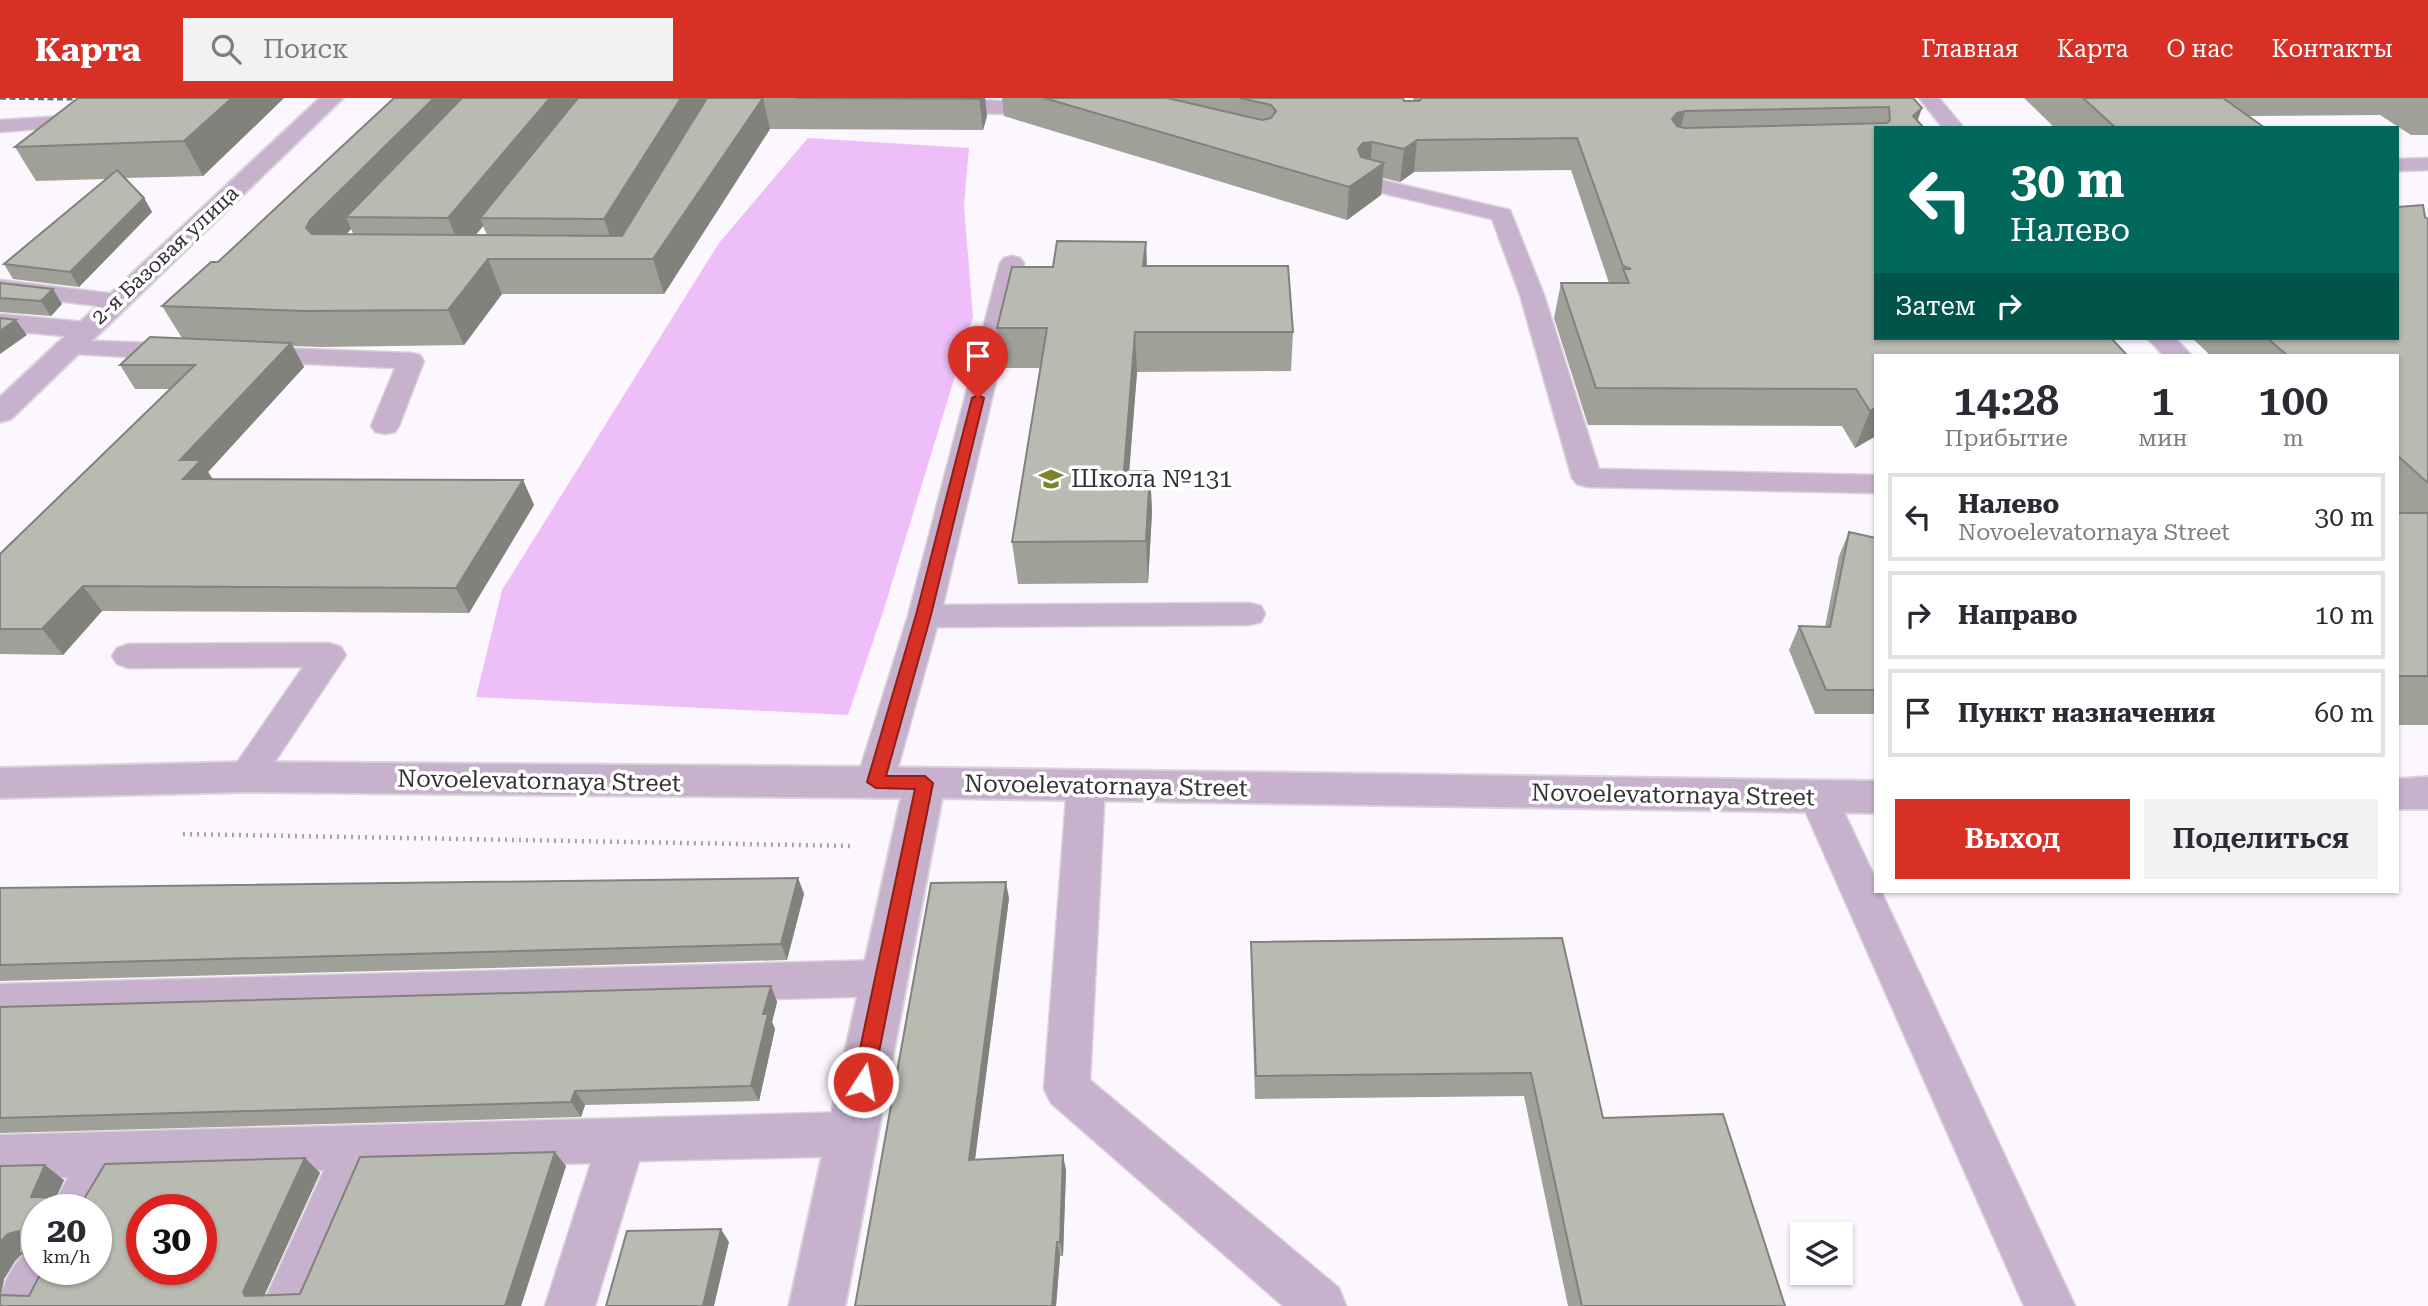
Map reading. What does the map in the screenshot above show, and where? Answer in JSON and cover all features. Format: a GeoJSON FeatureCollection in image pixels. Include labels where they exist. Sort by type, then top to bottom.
{"type":"FeatureCollection","features":[{"type":"Feature","properties":{"kind":"street","name":"2-я Базовая улица"},"geometry":{"type":"LineString","coordinates":[[0,413],[332,98]]}},
{"type":"Feature","properties":{"kind":"street","name":"Novoelevatornaya Street"},"geometry":{"type":"LineString","coordinates":[[0,783],[245,777],[876,782],[1874,796]]}},
{"type":"Feature","properties":{"kind":"street"},"geometry":{"type":"LineString","coordinates":[[817,1306],[925,783]]}},
{"type":"Feature","properties":{"kind":"street"},"geometry":{"type":"LineString","coordinates":[[2399,793],[2428,793]]}},
{"type":"Feature","properties":{"kind":"lane"},"geometry":{"type":"LineString","coordinates":[[942,98],[939,106],[1073,110]]}},
{"type":"Feature","properties":{"kind":"lane"},"geometry":{"type":"LineString","coordinates":[[1929,98],[1952,126]]}},
{"type":"Feature","properties":{"kind":"lane"},"geometry":{"type":"LineString","coordinates":[[0,126],[81,121]]}},
{"type":"Feature","properties":{"kind":"lane"},"geometry":{"type":"LineString","coordinates":[[2399,165],[2428,164]]}},
{"type":"Feature","properties":{"kind":"lane"},"geometry":{"type":"LineString","coordinates":[[1368,183],[1502,215],[1532,295],[1587,478],[1874,484]]}},
{"type":"Feature","properties":{"kind":"lane"},"geometry":{"type":"LineString","coordinates":[[876,782],[924,615],[1012,262]]}},
{"type":"Feature","properties":{"kind":"lane"},"geometry":{"type":"LineString","coordinates":[[0,287],[115,301]]}},
{"type":"Feature","properties":{"kind":"lane"},"geometry":{"type":"LineString","coordinates":[[0,322],[85,330]]}},
{"type":"Feature","properties":{"kind":"lane"},"geometry":{"type":"LineString","coordinates":[[2162,340],[2177,354]]}},
{"type":"Feature","properties":{"kind":"lane"},"geometry":{"type":"LineString","coordinates":[[66,348],[411,361],[385,426]]}},
{"type":"Feature","properties":{"kind":"lane"},"geometry":{"type":"LineString","coordinates":[[924,615],[1249,614]]}},
{"type":"Feature","properties":{"kind":"lane"},"geometry":{"type":"LineString","coordinates":[[129,656],[329,655],[245,777]]}},
{"type":"Feature","properties":{"kind":"lane"},"geometry":{"type":"LineString","coordinates":[[1086,786],[1068,1089],[1321,1306]]}},
{"type":"Feature","properties":{"kind":"lane"},"geometry":{"type":"LineString","coordinates":[[1818,797],[2050,1306]]}},
{"type":"Feature","properties":{"kind":"lane"},"geometry":{"type":"LineString","coordinates":[[0,1002],[884,978]]}},
{"type":"Feature","properties":{"kind":"lane"},"geometry":{"type":"LineString","coordinates":[[0,1157],[853,1134]]}},
{"type":"Feature","properties":{"kind":"lane"},"geometry":{"type":"LineString","coordinates":[[570,1306],[622,1140]]}},
{"type":"Feature","properties":{"kind":"lane"},"geometry":{"type":"LineString","coordinates":[[287,1306],[358,1147]]}},
{"type":"Feature","properties":{"kind":"lane"},"geometry":{"type":"LineString","coordinates":[[85,1194],[108,1154]]}},
{"type":"Feature","properties":{"kind":"lane"},"geometry":{"type":"LineString","coordinates":[[21,1306],[33,1285]]}},
{"type":"Feature","properties":{"kind":"path"},"geometry":{"type":"LineString","coordinates":[[179,834],[910,847]]}},
{"type":"Feature","properties":{"kind":"shaded area"},"geometry":{"type":"Polygon","coordinates":[[[808,138],[969,148],[964,206],[973,317],[883,612],[848,715],[476,697],[502,590],[719,243],[808,138]]]}},
{"type":"Feature","properties":{"kind":"building"},"geometry":{"type":"Polygon","coordinates":[[[78,98],[232,98],[184,141],[15,147],[78,98]]]}},
{"type":"Feature","properties":{"kind":"building"},"geometry":{"type":"Polygon","coordinates":[[[394,98],[434,98],[310,220],[306,228],[312,234],[622,236],[707,98],[763,98],[653,259],[488,259],[448,310],[304,311],[162,306],[211,262],[218,262],[394,98]]]}},
{"type":"Feature","properties":{"kind":"building"},"geometry":{"type":"Polygon","coordinates":[[[462,98],[550,98],[448,218],[346,217],[462,98]]]}},
{"type":"Feature","properties":{"kind":"building"},"geometry":{"type":"Polygon","coordinates":[[[578,98],[681,98],[604,219],[480,218],[578,98]]]}},
{"type":"Feature","properties":{"kind":"building"},"geometry":{"type":"Polygon","coordinates":[[[797,98],[979,98],[979,99],[797,98]]]}},
{"type":"Feature","properties":{"kind":"building"},"geometry":{"type":"Polygon","coordinates":[[[1044,98],[1167,98],[1262,120],[1271,118],[1276,111],[1271,105],[1240,98],[1403,98],[1404,101],[1419,101],[1422,98],[1913,98],[1922,108],[1913,116],[1922,126],[1874,126],[1874,340],[2113,340],[2126,354],[1874,354],[1874,409],[1870,411],[1856,389],[1596,388],[1561,283],[1629,283],[1623,269],[1631,269],[1623,266],[1577,138],[1417,140],[1404,149],[1372,142],[1363,143],[1358,149],[1361,157],[1384,163],[1349,187],[1044,98]],[[1889,107],[1685,111],[1677,113],[1672,119],[1677,126],[1685,128],[1887,123],[1890,120],[1889,107]]]}},
{"type":"Feature","properties":{"kind":"building"},"geometry":{"type":"Polygon","coordinates":[[[2083,98],[2223,98],[2262,126],[2114,126],[2083,98]]]}},
{"type":"Feature","properties":{"kind":"building"},"geometry":{"type":"Polygon","coordinates":[[[117,170],[144,198],[70,272],[4,264],[117,170]]]}},
{"type":"Feature","properties":{"kind":"building"},"geometry":{"type":"Polygon","coordinates":[[[2423,205],[2425,217],[2428,219],[2428,483],[2399,457],[2399,354],[2286,354],[2269,340],[2399,340],[2399,207],[2423,205]]]}},
{"type":"Feature","properties":{"kind":"building"},"geometry":{"type":"Polygon","coordinates":[[[1057,241],[1146,242],[1143,266],[1288,266],[1293,332],[1135,332],[1124,471],[1150,471],[1146,541],[1012,542],[1047,328],[997,328],[1012,267],[1053,267],[1057,241]]]}},
{"type":"Feature","properties":{"kind":"building"},"geometry":{"type":"Polygon","coordinates":[[[0,283],[53,289],[41,301],[0,298],[0,283]]]}},
{"type":"Feature","properties":{"kind":"building"},"geometry":{"type":"Polygon","coordinates":[[[0,318],[16,320],[0,331],[0,318]]]}},
{"type":"Feature","properties":{"kind":"building"},"geometry":{"type":"Polygon","coordinates":[[[150,337],[291,343],[180,460],[201,460],[183,479],[523,480],[456,588],[83,586],[42,629],[0,629],[0,554],[195,365],[120,365],[150,337]]]}},
{"type":"Feature","properties":{"kind":"building"},"geometry":{"type":"Polygon","coordinates":[[[2399,513],[2428,513],[2428,676],[2399,676],[2399,513]]]}},
{"type":"Feature","properties":{"kind":"building"},"geometry":{"type":"Polygon","coordinates":[[[1849,532],[1874,538],[1874,690],[1826,690],[1799,626],[1830,627],[1849,532]]]}},
{"type":"Feature","properties":{"kind":"building"},"geometry":{"type":"Polygon","coordinates":[[[798,878],[781,944],[0,965],[0,888],[798,878]]]}},
{"type":"Feature","properties":{"kind":"building"},"geometry":{"type":"Polygon","coordinates":[[[1006,882],[969,1160],[1063,1155],[1060,1242],[1057,1242],[1052,1306],[855,1306],[931,883],[1006,882]]]}},
{"type":"Feature","properties":{"kind":"building"},"geometry":{"type":"Polygon","coordinates":[[[1562,938],[1603,1118],[1723,1114],[1785,1306],[1582,1306],[1531,1073],[1256,1076],[1251,942],[1562,938]]]}},
{"type":"Feature","properties":{"kind":"building"},"geometry":{"type":"Polygon","coordinates":[[[771,986],[763,1014],[768,1014],[751,1086],[575,1091],[571,1102],[0,1118],[0,1007],[771,986]]]}},
{"type":"Feature","properties":{"kind":"building"},"geometry":{"type":"Polygon","coordinates":[[[555,1152],[505,1306],[0,1306],[0,1295],[29,1296],[35,1285],[112,1285],[112,1194],[87,1194],[105,1164],[305,1158],[243,1292],[245,1296],[300,1294],[360,1157],[555,1152]]]}},
{"type":"Feature","properties":{"kind":"building"},"geometry":{"type":"Polygon","coordinates":[[[45,1165],[32,1194],[21,1194],[19,1253],[19,1231],[8,1234],[0,1242],[0,1166],[45,1165]]]}},
{"type":"Feature","properties":{"kind":"building"},"geometry":{"type":"Polygon","coordinates":[[[721,1229],[703,1306],[606,1306],[627,1231],[721,1229]]]}},
{"type":"Feature","properties":{"kind":"railway"},"geometry":{"type":"LineString","coordinates":[[0,98],[83,99]]}},
{"type":"Feature","properties":{"kind":"place","name":"Школа №131"},"geometry":{"type":"Point","coordinates":[1051,479]}},
{"type":"Feature","properties":{"kind":"route"},"geometry":{"type":"LineString","coordinates":[[863,1082],[925,783],[876,782],[924,615],[978,398]]}}]}
